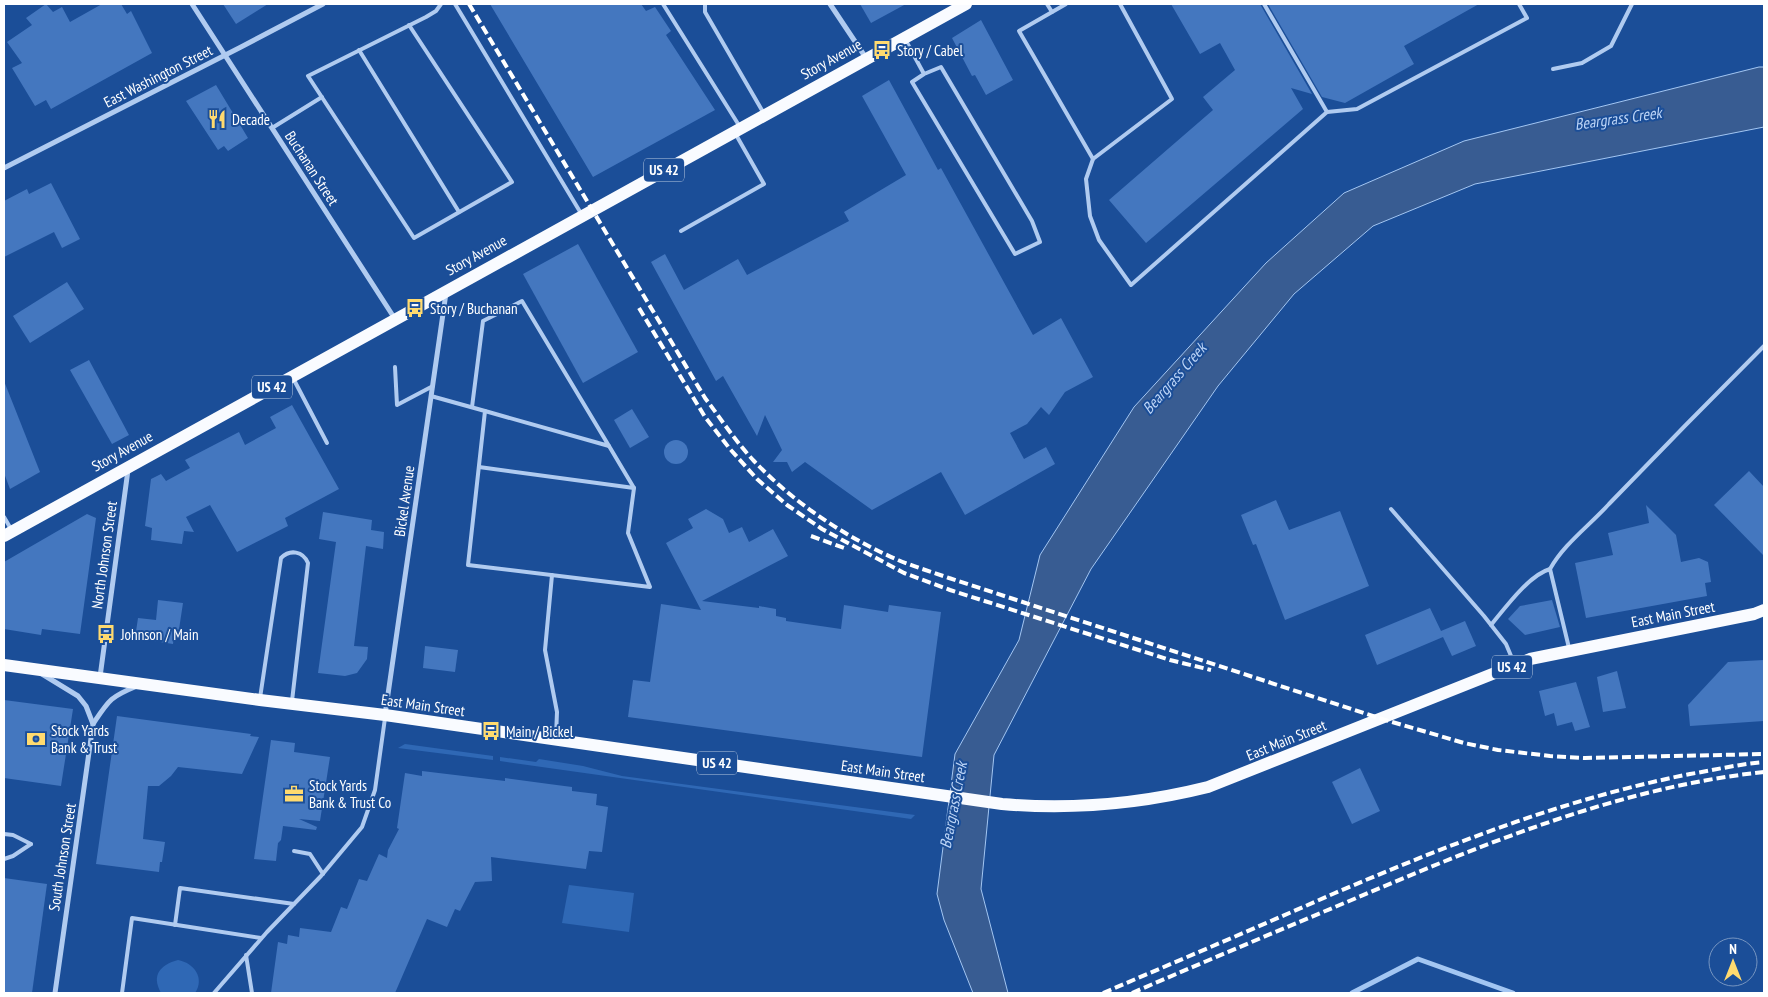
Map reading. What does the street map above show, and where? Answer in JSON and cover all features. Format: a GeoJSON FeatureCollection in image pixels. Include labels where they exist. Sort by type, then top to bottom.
{"type":"FeatureCollection","features":[{"type":"Feature","properties":{"kind":"main road","name":"Story Avenue"},"geometry":{"type":"LineString","coordinates":[[8,534],[764,114],[966,4]]}},
{"type":"Feature","properties":{"kind":"main road","name":"East Main Street"},"geometry":{"type":"LineString","coordinates":[[4,665],[385,716],[1002,804],[1068,807],[1171,796],[1208,787],[1530,660],[1569,650],[1754,614],[1764,610]]}},
{"type":"Feature","properties":{"kind":"street","name":"Buchanan Street"},"geometry":{"type":"LineString","coordinates":[[192,4],[395,319]]}},
{"type":"Feature","properties":{"kind":"street","name":"East Washington Street"},"geometry":{"type":"LineString","coordinates":[[4,168],[323,4]]}},
{"type":"Feature","properties":{"kind":"street"},"geometry":{"type":"LineString","coordinates":[[830,4],[866,58]]}},
{"type":"Feature","properties":{"kind":"street","name":"Bickel Avenue"},"geometry":{"type":"LineString","coordinates":[[385,716],[446,290]]}},
{"type":"Feature","properties":{"kind":"street","name":"North Johnson Street"},"geometry":{"type":"LineString","coordinates":[[100,678],[129,466]]}},
{"type":"Feature","properties":{"kind":"street"},"geometry":{"type":"LineString","coordinates":[[33,669],[78,696],[86,706],[93,724]]}},
{"type":"Feature","properties":{"kind":"street","name":"South Johnson Street"},"geometry":{"type":"LineString","coordinates":[[55,993],[93,724],[110,700],[143,684]]}},
{"type":"Feature","properties":{"kind":"lane"},"geometry":{"type":"LineString","coordinates":[[409,25],[512,182],[414,238],[308,76],[436,11],[441,4]]}},
{"type":"Feature","properties":{"kind":"lane"},"geometry":{"type":"LineString","coordinates":[[455,4],[582,215]]}},
{"type":"Feature","properties":{"kind":"lane"},"geometry":{"type":"LineString","coordinates":[[663,4],[737,129],[764,184],[682,231]]}},
{"type":"Feature","properties":{"kind":"lane"},"geometry":{"type":"LineString","coordinates":[[705,4],[705,12],[764,114]]}},
{"type":"Feature","properties":{"kind":"lane"},"geometry":{"type":"LineString","coordinates":[[1047,4],[1052,12]]}},
{"type":"Feature","properties":{"kind":"lane"},"geometry":{"type":"LineString","coordinates":[[1066,4],[1019,31],[1093,159]]}},
{"type":"Feature","properties":{"kind":"lane"},"geometry":{"type":"LineString","coordinates":[[1120,4],[1172,99],[1093,159],[1086,179],[1090,216],[1099,240],[1131,285],[1327,112],[1357,109],[1526,18],[1519,4]]}},
{"type":"Feature","properties":{"kind":"lane"},"geometry":{"type":"LineString","coordinates":[[1264,4],[1327,112]]}},
{"type":"Feature","properties":{"kind":"lane"},"geometry":{"type":"LineString","coordinates":[[1553,69],[1582,63],[1611,46],[1632,4]]}},
{"type":"Feature","properties":{"kind":"lane"},"geometry":{"type":"LineString","coordinates":[[904,37],[924,74]]}},
{"type":"Feature","properties":{"kind":"lane"},"geometry":{"type":"LineString","coordinates":[[359,50],[459,212]]}},
{"type":"Feature","properties":{"kind":"lane"},"geometry":{"type":"LineString","coordinates":[[940,67],[1032,221],[1040,242],[1015,254],[912,82],[924,74],[940,67]]}},
{"type":"Feature","properties":{"kind":"lane"},"geometry":{"type":"LineString","coordinates":[[272,128],[322,97]]}},
{"type":"Feature","properties":{"kind":"lane"},"geometry":{"type":"LineString","coordinates":[[472,407],[483,321],[522,301],[634,488],[628,533],[650,587],[468,566],[485,411]]}},
{"type":"Feature","properties":{"kind":"lane"},"geometry":{"type":"LineString","coordinates":[[1569,650],[1550,569],[1558,554],[1764,346]]}},
{"type":"Feature","properties":{"kind":"lane"},"geometry":{"type":"LineString","coordinates":[[394,367],[397,405],[433,386]]}},
{"type":"Feature","properties":{"kind":"lane"},"geometry":{"type":"LineString","coordinates":[[292,376],[327,443]]}},
{"type":"Feature","properties":{"kind":"lane"},"geometry":{"type":"LineString","coordinates":[[431,396],[609,446]]}},
{"type":"Feature","properties":{"kind":"lane"},"geometry":{"type":"LineString","coordinates":[[479,467],[634,488]]}},
{"type":"Feature","properties":{"kind":"lane"},"geometry":{"type":"LineString","coordinates":[[1391,509],[1491,625],[1506,644],[1515,666]]}},
{"type":"Feature","properties":{"kind":"lane"},"geometry":{"type":"LineString","coordinates":[[4,518],[8,534]]}},
{"type":"Feature","properties":{"kind":"lane"},"geometry":{"type":"LineString","coordinates":[[260,700],[281,558],[285,554],[296,552],[306,557],[308,563],[292,704]]}},
{"type":"Feature","properties":{"kind":"lane"},"geometry":{"type":"LineString","coordinates":[[1491,625],[1532,580],[1550,569]]}},
{"type":"Feature","properties":{"kind":"lane"},"geometry":{"type":"LineString","coordinates":[[552,575],[545,650],[558,712],[556,740]]}},
{"type":"Feature","properties":{"kind":"lane"},"geometry":{"type":"LineString","coordinates":[[214,993],[261,938],[323,874],[362,828],[375,790],[385,716]]}},
{"type":"Feature","properties":{"kind":"lane"},"geometry":{"type":"LineString","coordinates":[[4,834],[13,835],[31,844],[13,856],[4,859]]}},
{"type":"Feature","properties":{"kind":"lane"},"geometry":{"type":"LineString","coordinates":[[294,851],[310,854],[323,874]]}},
{"type":"Feature","properties":{"kind":"lane"},"geometry":{"type":"LineString","coordinates":[[175,925],[180,888],[294,904]]}},
{"type":"Feature","properties":{"kind":"lane"},"geometry":{"type":"LineString","coordinates":[[122,993],[132,918],[261,938]]}},
{"type":"Feature","properties":{"kind":"lane"},"geometry":{"type":"LineString","coordinates":[[246,955],[252,993]]}},
{"type":"Feature","properties":{"kind":"shaded area"},"geometry":{"type":"Polygon","coordinates":[[[405,744],[493,756],[493,760],[398,748],[405,744]]]}},
{"type":"Feature","properties":{"kind":"shaded area"},"geometry":{"type":"Polygon","coordinates":[[[500,757],[536,762],[539,759],[583,766],[622,776],[915,815],[911,819],[500,761],[500,757]]]}},
{"type":"Feature","properties":{"kind":"shaded area"},"geometry":{"type":"Polygon","coordinates":[[[569,885],[634,893],[629,932],[562,923],[569,885]]]}},
{"type":"Feature","properties":{"kind":"shaded area"},"geometry":{"type":"Polygon","coordinates":[[[178,960],[189,964],[196,972],[199,982],[195,993],[161,993],[157,981],[159,972],[166,965],[178,960]]]}},
{"type":"Feature","properties":{"kind":"water","name":"Beargrass Creek"},"geometry":{"type":"Polygon","coordinates":[[[1764,67],[1764,127],[1475,184],[1373,226],[1294,294],[1218,386],[1091,569],[994,755],[981,889],[1008,993],[973,993],[944,920],[937,894],[955,754],[1019,640],[1040,555],[1134,407],[1266,263],[1344,193],[1464,141],[1764,67]]]}},
{"type":"Feature","properties":{"kind":"building"},"geometry":{"type":"Polygon","coordinates":[[[46,4],[53,12],[62,7],[70,22],[102,4],[121,4],[127,14],[131,11],[152,53],[51,109],[46,100],[35,106],[12,68],[22,63],[7,42],[32,25],[26,18],[46,4]]]}},
{"type":"Feature","properties":{"kind":"building"},"geometry":{"type":"Polygon","coordinates":[[[223,4],[268,4],[236,24],[223,4]]]}},
{"type":"Feature","properties":{"kind":"building"},"geometry":{"type":"Polygon","coordinates":[[[490,4],[641,4],[646,11],[655,7],[671,31],[666,35],[715,110],[593,177],[490,4]]]}},
{"type":"Feature","properties":{"kind":"building"},"geometry":{"type":"Polygon","coordinates":[[[860,4],[906,4],[871,23],[860,4]]]}},
{"type":"Feature","properties":{"kind":"building"},"geometry":{"type":"Polygon","coordinates":[[[1171,4],[1260,4],[1312,94],[1291,88],[1303,109],[1146,243],[1109,200],[1213,110],[1203,97],[1235,70],[1220,43],[1200,54],[1171,4]]]}},
{"type":"Feature","properties":{"kind":"building"},"geometry":{"type":"Polygon","coordinates":[[[1268,4],[1479,4],[1404,46],[1414,64],[1345,103],[1322,97],[1268,4]]]}},
{"type":"Feature","properties":{"kind":"building"},"geometry":{"type":"Polygon","coordinates":[[[981,20],[1013,80],[986,95],[975,75],[972,76],[952,38],[981,20]]]}},
{"type":"Feature","properties":{"kind":"building"},"geometry":{"type":"Polygon","coordinates":[[[889,80],[938,170],[941,168],[1033,335],[1061,318],[1093,377],[1065,392],[1049,415],[1041,407],[1027,424],[1010,433],[1024,459],[1046,447],[1055,464],[965,515],[941,472],[872,510],[805,462],[792,472],[787,462],[773,462],[782,450],[765,415],[757,436],[723,376],[716,381],[651,262],[665,254],[684,290],[738,259],[747,275],[849,221],[844,212],[906,175],[862,96],[889,80]]]}},
{"type":"Feature","properties":{"kind":"building","name":"Decade"},"geometry":{"type":"Polygon","coordinates":[[[216,85],[248,138],[228,151],[224,146],[218,150],[186,101],[216,85]]]}},
{"type":"Feature","properties":{"kind":"building"},"geometry":{"type":"Polygon","coordinates":[[[51,183],[80,239],[62,248],[54,232],[4,257],[4,201],[27,189],[29,194],[51,183]]]}},
{"type":"Feature","properties":{"kind":"building"},"geometry":{"type":"Polygon","coordinates":[[[578,244],[638,352],[583,383],[523,274],[578,244]]]}},
{"type":"Feature","properties":{"kind":"building"},"geometry":{"type":"Polygon","coordinates":[[[67,282],[84,309],[30,343],[13,316],[67,282]]]}},
{"type":"Feature","properties":{"kind":"building"},"geometry":{"type":"Polygon","coordinates":[[[89,360],[129,435],[112,444],[70,370],[89,360]]]}},
{"type":"Feature","properties":{"kind":"building"},"geometry":{"type":"Polygon","coordinates":[[[4,381],[40,472],[10,489],[4,473],[4,381]]]}},
{"type":"Feature","properties":{"kind":"building"},"geometry":{"type":"Polygon","coordinates":[[[292,405],[339,489],[285,518],[288,526],[237,552],[210,505],[186,517],[194,532],[184,531],[182,544],[151,540],[152,528],[145,526],[151,479],[161,474],[166,481],[190,468],[185,460],[239,432],[245,445],[276,428],[270,417],[292,405]]]}},
{"type":"Feature","properties":{"kind":"building"},"geometry":{"type":"Polygon","coordinates":[[[632,409],[649,437],[630,448],[614,420],[632,409]]]}},
{"type":"Feature","properties":{"kind":"building"},"geometry":{"type":"Polygon","coordinates":[[[676,440],[681,441],[687,447],[687,457],[681,463],[676,464],[671,463],[665,457],[664,452],[665,447],[671,441],[676,440]]]}},
{"type":"Feature","properties":{"kind":"building"},"geometry":{"type":"Polygon","coordinates":[[[1749,471],[1764,487],[1764,556],[1714,505],[1749,471]]]}},
{"type":"Feature","properties":{"kind":"building"},"geometry":{"type":"Polygon","coordinates":[[[1276,500],[1289,530],[1340,511],[1369,586],[1285,620],[1256,544],[1253,545],[1241,515],[1276,500]]]}},
{"type":"Feature","properties":{"kind":"building"},"geometry":{"type":"Polygon","coordinates":[[[1646,505],[1676,535],[1681,562],[1699,558],[1708,562],[1711,582],[1705,583],[1707,596],[1586,618],[1575,563],[1613,555],[1608,533],[1649,523],[1646,505]]]}},
{"type":"Feature","properties":{"kind":"building"},"geometry":{"type":"Polygon","coordinates":[[[706,509],[723,519],[729,533],[742,527],[749,542],[773,529],[788,556],[702,601],[776,609],[776,616],[786,618],[786,621],[841,629],[844,605],[888,612],[889,605],[941,612],[922,757],[628,717],[633,680],[650,682],[661,604],[701,610],[666,543],[693,528],[688,519],[706,509]]]}},
{"type":"Feature","properties":{"kind":"building"},"geometry":{"type":"Polygon","coordinates":[[[323,512],[372,520],[371,530],[384,532],[383,549],[366,546],[354,646],[368,647],[367,659],[357,673],[345,676],[318,673],[336,542],[319,539],[323,512]]]}},
{"type":"Feature","properties":{"kind":"building"},"geometry":{"type":"Polygon","coordinates":[[[87,514],[96,518],[80,634],[42,629],[41,635],[4,629],[4,562],[87,514]]]}},
{"type":"Feature","properties":{"kind":"building"},"geometry":{"type":"Polygon","coordinates":[[[158,600],[183,603],[178,636],[174,636],[173,644],[135,638],[138,618],[156,620],[158,600]]]}},
{"type":"Feature","properties":{"kind":"building"},"geometry":{"type":"Polygon","coordinates":[[[1552,600],[1560,627],[1525,635],[1508,619],[1520,606],[1552,600]]]}},
{"type":"Feature","properties":{"kind":"building"},"geometry":{"type":"Polygon","coordinates":[[[1430,608],[1441,631],[1465,621],[1476,646],[1452,656],[1443,637],[1377,665],[1365,635],[1430,608]]]}},
{"type":"Feature","properties":{"kind":"building"},"geometry":{"type":"Polygon","coordinates":[[[425,646],[458,650],[455,672],[423,668],[425,646]]]}},
{"type":"Feature","properties":{"kind":"building"},"geometry":{"type":"Polygon","coordinates":[[[1764,660],[1764,721],[1690,726],[1688,705],[1728,662],[1764,660]]]}},
{"type":"Feature","properties":{"kind":"building"},"geometry":{"type":"Polygon","coordinates":[[[1617,671],[1626,708],[1603,712],[1597,677],[1617,671]]]}},
{"type":"Feature","properties":{"kind":"building"},"geometry":{"type":"Polygon","coordinates":[[[1576,682],[1590,727],[1575,731],[1572,722],[1557,726],[1554,713],[1545,716],[1539,691],[1576,682]]]}},
{"type":"Feature","properties":{"kind":"building","name":"Stock Yards Bank & Trust"},"geometry":{"type":"Polygon","coordinates":[[[4,700],[73,709],[61,786],[4,778],[4,700]]]}},
{"type":"Feature","properties":{"kind":"building","name":"Stock Yards Bank & Trust Co"},"geometry":{"type":"Polygon","coordinates":[[[117,716],[251,734],[250,736],[259,737],[242,774],[178,767],[159,786],[148,786],[143,839],[165,842],[159,872],[96,864],[117,716]]]}},
{"type":"Feature","properties":{"kind":"building"},"geometry":{"type":"Polygon","coordinates":[[[271,740],[295,743],[294,752],[330,757],[320,821],[299,819],[317,827],[316,830],[283,826],[281,840],[278,843],[276,861],[254,859],[271,740]]]}},
{"type":"Feature","properties":{"kind":"building"},"geometry":{"type":"Polygon","coordinates":[[[1360,768],[1380,811],[1352,824],[1332,782],[1360,768]]]}},
{"type":"Feature","properties":{"kind":"building"},"geometry":{"type":"Polygon","coordinates":[[[422,771],[505,781],[505,778],[572,787],[572,791],[597,794],[596,805],[608,807],[602,852],[589,851],[586,869],[491,857],[492,881],[475,882],[460,911],[455,909],[447,927],[427,919],[395,993],[271,993],[278,942],[287,944],[288,935],[299,937],[300,928],[331,932],[341,907],[347,909],[359,879],[367,881],[379,854],[387,858],[388,850],[399,829],[397,828],[405,773],[422,776],[422,771]]]}},
{"type":"Feature","properties":{"kind":"building"},"geometry":{"type":"Polygon","coordinates":[[[4,878],[47,884],[32,993],[4,993],[4,878]]]}},
{"type":"Feature","properties":{"kind":"waterway"},"geometry":{"type":"LineString","coordinates":[[1352,993],[1418,959],[1513,993]]}},
{"type":"Feature","properties":{"kind":"railway"},"geometry":{"type":"LineString","coordinates":[[469,4],[705,398],[741,446],[769,476],[803,505],[840,530],[898,560],[949,578],[1382,719],[1464,743],[1498,750],[1585,758],[1764,754]]}},
{"type":"Feature","properties":{"kind":"railway"},"geometry":{"type":"LineString","coordinates":[[639,308],[705,417],[730,449],[757,479],[787,505],[822,529],[904,573],[950,590],[1170,660],[1211,670]]}},
{"type":"Feature","properties":{"kind":"railway"},"geometry":{"type":"LineString","coordinates":[[811,536],[844,548]]}},
{"type":"Feature","properties":{"kind":"railway"},"geometry":{"type":"LineString","coordinates":[[1103,993],[1335,893],[1510,824],[1553,809],[1643,784],[1764,762]]}},
{"type":"Feature","properties":{"kind":"railway"},"geometry":{"type":"LineString","coordinates":[[1132,993],[1404,878],[1555,820],[1658,790],[1711,779],[1764,772]]}},
{"type":"Feature","properties":{"kind":"place","name":"Story / Cabel"},"geometry":{"type":"Point","coordinates":[882,50]}},
{"type":"Feature","properties":{"kind":"place","name":"Decade"},"geometry":{"type":"Point","coordinates":[217,119]}},
{"type":"Feature","properties":{"kind":"place","name":"Story / Buchanan"},"geometry":{"type":"Point","coordinates":[415,308]}},
{"type":"Feature","properties":{"kind":"place","name":"Johnson / Main"},"geometry":{"type":"Point","coordinates":[106,634]}},
{"type":"Feature","properties":{"kind":"place","name":"Main / Bickel"},"geometry":{"type":"Point","coordinates":[491,731]}},
{"type":"Feature","properties":{"kind":"place","name":"Stock Yards Bank & Trust"},"geometry":{"type":"Point","coordinates":[36,739]}},
{"type":"Feature","properties":{"kind":"place","name":"Stock Yards Bank & Trust Co"},"geometry":{"type":"Point","coordinates":[294,794]}}]}
